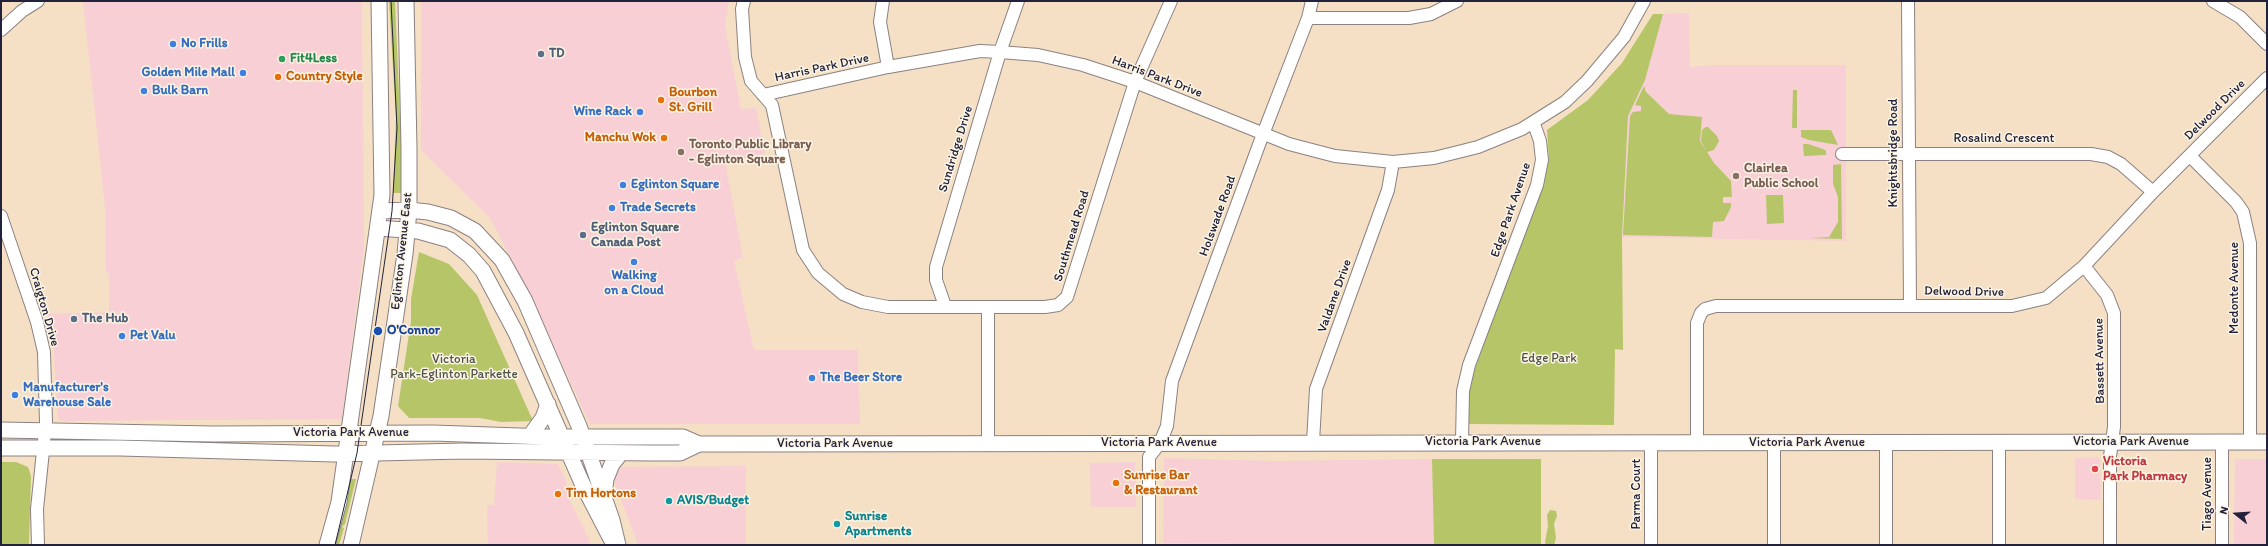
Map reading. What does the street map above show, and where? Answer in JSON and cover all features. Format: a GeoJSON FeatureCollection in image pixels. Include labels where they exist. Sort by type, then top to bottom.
{"type":"FeatureCollection","features":[{"type":"Feature","properties":{"kind":"main road","name":"Eglinton Avenue East"},"geometry":{"type":"LineString","coordinates":[[327,545],[337,508],[346,454],[380,211],[382,164],[380,1]]}},
{"type":"Feature","properties":{"kind":"main road","name":"Eglinton Avenue East"},"geometry":{"type":"LineString","coordinates":[[351,545],[378,433],[407,230],[409,210],[410,148],[406,1]]}},
{"type":"Feature","properties":{"kind":"main road"},"geometry":{"type":"LineString","coordinates":[[380,211],[409,210],[432,213],[459,222],[474,231],[494,250],[508,270],[525,301],[589,452],[618,545]]}},
{"type":"Feature","properties":{"kind":"main road"},"geometry":{"type":"LineString","coordinates":[[378,228],[433,234],[450,240],[462,248],[476,262],[493,288],[516,333],[591,502],[614,545]]}},
{"type":"Feature","properties":{"kind":"main road"},"geometry":{"type":"LineString","coordinates":[[530,436],[543,418],[548,404]]}},
{"type":"Feature","properties":{"kind":"main road"},"geometry":{"type":"LineString","coordinates":[[569,405],[585,423],[611,437]]}},
{"type":"Feature","properties":{"kind":"main road","name":"Victoria Park Avenue"},"geometry":{"type":"LineString","coordinates":[[1,430],[45,432],[378,433],[683,437],[699,444]]}},
{"type":"Feature","properties":{"kind":"main road","name":"Victoria Park Avenue"},"geometry":{"type":"LineString","coordinates":[[1,448],[346,454],[374,452],[680,452],[699,444],[1313,442],[2267,442]]}},
{"type":"Feature","properties":{"kind":"main road"},"geometry":{"type":"LineString","coordinates":[[603,498],[606,479],[612,464],[621,453]]}},
{"type":"Feature","properties":{"kind":"street"},"geometry":{"type":"LineString","coordinates":[[1,30],[22,11],[38,1]]}},
{"type":"Feature","properties":{"kind":"street","name":"Southmead Road"},"geometry":{"type":"LineString","coordinates":[[744,1],[742,9],[745,57],[751,81],[772,105],[803,250],[818,273],[842,294],[862,302],[888,307],[1045,307],[1058,305],[1067,297],[1135,82],[1171,1]]}},
{"type":"Feature","properties":{"kind":"street"},"geometry":{"type":"LineString","coordinates":[[882,1],[880,22],[888,67]]}},
{"type":"Feature","properties":{"kind":"street","name":"Sundridge Drive"},"geometry":{"type":"LineString","coordinates":[[945,306],[936,280],[936,267],[1000,52],[1018,1]]}},
{"type":"Feature","properties":{"kind":"street","name":"Holswade Road"},"geometry":{"type":"LineString","coordinates":[[1149,545],[1149,457],[1160,443],[1167,426],[1172,381],[1308,18],[1312,1]]}},
{"type":"Feature","properties":{"kind":"street"},"geometry":{"type":"LineString","coordinates":[[1308,18],[1409,18],[1431,14],[1457,1]]}},
{"type":"Feature","properties":{"kind":"street"},"geometry":{"type":"LineString","coordinates":[[1534,124],[1565,102],[1587,81],[1624,37],[1644,1]]}},
{"type":"Feature","properties":{"kind":"street","name":"Knightsbridge Road"},"geometry":{"type":"LineString","coordinates":[[1908,1],[1910,305]]}},
{"type":"Feature","properties":{"kind":"street"},"geometry":{"type":"LineString","coordinates":[[2213,1],[2240,17],[2267,44]]}},
{"type":"Feature","properties":{"kind":"street","name":"Harris Park Drive"},"geometry":{"type":"LineString","coordinates":[[763,95],[888,67],[980,51],[1061,59],[1135,82],[1289,144],[1335,156],[1394,162],[1434,158],[1478,147],[1534,124]]}},
{"type":"Feature","properties":{"kind":"street","name":"Delwood Drive"},"geometry":{"type":"LineString","coordinates":[[1697,442],[1697,323],[1701,313],[1706,309],[1716,306],[2024,305],[2046,298],[2084,266],[2153,192],[2267,78]]}},
{"type":"Feature","properties":{"kind":"street","name":"Edge Park Avenue"},"geometry":{"type":"LineString","coordinates":[[1462,442],[1463,392],[1469,365],[1537,185],[1542,160],[1540,141],[1534,124]]}},
{"type":"Feature","properties":{"kind":"street","name":"Rosalind Crescent"},"geometry":{"type":"LineString","coordinates":[[1842,154],[2100,155],[2121,164],[2153,192]]}},
{"type":"Feature","properties":{"kind":"street","name":"Medonte Avenue"},"geometry":{"type":"LineString","coordinates":[[2190,156],[2236,202],[2243,212],[2250,243],[2250,442]]}},
{"type":"Feature","properties":{"kind":"street","name":"Valdane Drive"},"geometry":{"type":"LineString","coordinates":[[1313,442],[1316,389],[1388,190],[1394,162]]}},
{"type":"Feature","properties":{"kind":"street","name":"Craigton Drive"},"geometry":{"type":"LineString","coordinates":[[1,216],[37,322],[44,352],[45,432],[37,509],[38,545]]}},
{"type":"Feature","properties":{"kind":"street","name":"Bassett Avenue"},"geometry":{"type":"LineString","coordinates":[[2084,266],[2107,295],[2114,313],[2114,427],[2110,456],[2110,545]]}},
{"type":"Feature","properties":{"kind":"street"},"geometry":{"type":"LineString","coordinates":[[988,307],[988,444]]}},
{"type":"Feature","properties":{"kind":"street"},"geometry":{"type":"LineString","coordinates":[[1999,442],[1999,545]]}},
{"type":"Feature","properties":{"kind":"street","name":"Tiago Avenue"},"geometry":{"type":"LineString","coordinates":[[2222,442],[2222,545]]}},
{"type":"Feature","properties":{"kind":"street","name":"Parma Court"},"geometry":{"type":"LineString","coordinates":[[1651,443],[1651,545]]}},
{"type":"Feature","properties":{"kind":"street"},"geometry":{"type":"LineString","coordinates":[[1774,443],[1774,545]]}},
{"type":"Feature","properties":{"kind":"street"},"geometry":{"type":"LineString","coordinates":[[1886,443],[1886,545]]}},
{"type":"Feature","properties":{"kind":"shaded area"},"geometry":{"type":"Polygon","coordinates":[[[83,1],[362,1],[364,247],[342,419],[62,421],[58,418],[53,340],[47,314],[109,312],[109,273],[106,272],[105,207],[83,1]]]}},
{"type":"Feature","properties":{"kind":"shaded area"},"geometry":{"type":"Polygon","coordinates":[[[421,1],[729,1],[725,26],[741,109],[756,108],[765,154],[731,160],[726,166],[743,258],[734,260],[754,350],[858,350],[860,424],[590,424],[527,289],[490,218],[421,150],[421,1]]]}},
{"type":"Feature","properties":{"kind":"shaded area","name":"Clairlea Public School"},"geometry":{"type":"Polygon","coordinates":[[[1689,13],[1690,67],[1712,65],[1846,65],[1846,241],[1622,237],[1628,116],[1645,80],[1663,14],[1689,13]]]}},
{"type":"Feature","properties":{"kind":"shaded area"},"geometry":{"type":"Polygon","coordinates":[[[2100,457],[2101,500],[2075,499],[2075,458],[2100,457]]]}},
{"type":"Feature","properties":{"kind":"shaded area"},"geometry":{"type":"Polygon","coordinates":[[[1164,458],[1274,461],[1432,459],[1434,545],[1163,543],[1164,458]]]}},
{"type":"Feature","properties":{"kind":"shaded area"},"geometry":{"type":"Polygon","coordinates":[[[2235,459],[2267,459],[2267,545],[2234,545],[2235,459]]]}},
{"type":"Feature","properties":{"kind":"shaded area"},"geometry":{"type":"Polygon","coordinates":[[[497,462],[557,464],[563,473],[569,493],[569,499],[589,539],[590,545],[488,545],[487,505],[494,505],[497,462]]]}},
{"type":"Feature","properties":{"kind":"shaded area"},"geometry":{"type":"Polygon","coordinates":[[[1135,462],[1136,507],[1091,507],[1090,463],[1135,462]]]}},
{"type":"Feature","properties":{"kind":"shaded area"},"geometry":{"type":"Polygon","coordinates":[[[746,466],[746,545],[638,545],[613,478],[616,467],[746,466]]]}},
{"type":"Feature","properties":{"kind":"green space"},"geometry":{"type":"Polygon","coordinates":[[[389,1],[395,1],[400,117],[403,117],[401,193],[393,193],[396,118],[389,1]]]}},
{"type":"Feature","properties":{"kind":"green space","name":"Edge Park"},"geometry":{"type":"Polygon","coordinates":[[[1653,14],[1663,14],[1645,80],[1628,116],[1622,237],[1623,350],[1615,349],[1614,425],[1468,424],[1467,405],[1471,380],[1545,175],[1549,159],[1547,130],[1588,100],[1622,63],[1653,14]]]}},
{"type":"Feature","properties":{"kind":"green space"},"geometry":{"type":"Polygon","coordinates":[[[1644,86],[1646,92],[1669,114],[1702,117],[1700,141],[1714,163],[1731,181],[1732,197],[1723,197],[1723,203],[1731,203],[1731,207],[1724,221],[1713,222],[1712,237],[1623,235],[1630,116],[1633,112],[1641,111],[1641,106],[1635,105],[1644,86]]]}},
{"type":"Feature","properties":{"kind":"green space"},"geometry":{"type":"Polygon","coordinates":[[[1793,90],[1797,90],[1797,128],[1792,128],[1793,90]]]}},
{"type":"Feature","properties":{"kind":"green space"},"geometry":{"type":"Polygon","coordinates":[[[1708,127],[1717,136],[1719,141],[1714,150],[1707,152],[1701,141],[1702,130],[1708,127]]]}},
{"type":"Feature","properties":{"kind":"green space"},"geometry":{"type":"Polygon","coordinates":[[[1801,130],[1831,130],[1838,145],[1809,140],[1801,137],[1801,130]]]}},
{"type":"Feature","properties":{"kind":"green space"},"geometry":{"type":"Polygon","coordinates":[[[1803,144],[1808,144],[1823,149],[1826,151],[1826,155],[1804,156],[1803,144]]]}},
{"type":"Feature","properties":{"kind":"green space"},"geometry":{"type":"Polygon","coordinates":[[[1841,164],[1842,239],[1810,238],[1829,237],[1838,222],[1838,197],[1833,184],[1833,165],[1841,164]]]}},
{"type":"Feature","properties":{"kind":"green space"},"geometry":{"type":"Polygon","coordinates":[[[1766,195],[1783,195],[1784,223],[1767,224],[1766,195]]]}},
{"type":"Feature","properties":{"kind":"green space","name":"Victoria Park-Eglinton Parkette"},"geometry":{"type":"Polygon","coordinates":[[[419,252],[449,264],[477,295],[533,421],[501,422],[480,418],[409,418],[398,406],[411,321],[411,299],[419,252]]]}},
{"type":"Feature","properties":{"kind":"green space"},"geometry":{"type":"Polygon","coordinates":[[[1432,459],[1541,459],[1541,545],[1434,545],[1432,459]]]}},
{"type":"Feature","properties":{"kind":"green space"},"geometry":{"type":"Polygon","coordinates":[[[1,462],[16,462],[28,467],[31,476],[29,545],[1,545],[1,462]]]}},
{"type":"Feature","properties":{"kind":"green space"},"geometry":{"type":"Polygon","coordinates":[[[351,479],[356,479],[345,524],[342,527],[344,528],[339,545],[334,545],[351,479]]]}},
{"type":"Feature","properties":{"kind":"green space"},"geometry":{"type":"Polygon","coordinates":[[[1550,510],[1556,511],[1557,516],[1554,524],[1556,538],[1554,545],[1546,545],[1545,542],[1548,526],[1547,515],[1550,510]]]}},
{"type":"Feature","properties":{"kind":"tram line"},"geometry":{"type":"LineString","coordinates":[[335,545],[357,453],[392,211],[397,128],[391,1]]}},
{"type":"Feature","properties":{"kind":"place","name":"No Frills"},"geometry":{"type":"Point","coordinates":[173,44]}},
{"type":"Feature","properties":{"kind":"place","name":"TD"},"geometry":{"type":"Point","coordinates":[541,54]}},
{"type":"Feature","properties":{"kind":"place","name":"Fit4Less"},"geometry":{"type":"Point","coordinates":[282,59]}},
{"type":"Feature","properties":{"kind":"place","name":"Golden Mile Mall"},"geometry":{"type":"Point","coordinates":[243,73]}},
{"type":"Feature","properties":{"kind":"place","name":"Country Style"},"geometry":{"type":"Point","coordinates":[278,77]}},
{"type":"Feature","properties":{"kind":"place","name":"Bulk Barn"},"geometry":{"type":"Point","coordinates":[144,91]}},
{"type":"Feature","properties":{"kind":"place","name":"Bourbon St. Grill"},"geometry":{"type":"Point","coordinates":[661,100]}},
{"type":"Feature","properties":{"kind":"place","name":"Wine Rack"},"geometry":{"type":"Point","coordinates":[640,112]}},
{"type":"Feature","properties":{"kind":"place","name":"Manchu Wok"},"geometry":{"type":"Point","coordinates":[664,138]}},
{"type":"Feature","properties":{"kind":"place","name":"Toronto Public Library - Eglinton Square"},"geometry":{"type":"Point","coordinates":[681,152]}},
{"type":"Feature","properties":{"kind":"place","name":"Clairlea Public School"},"geometry":{"type":"Point","coordinates":[1736,176]}},
{"type":"Feature","properties":{"kind":"place","name":"Eglinton Square"},"geometry":{"type":"Point","coordinates":[623,185]}},
{"type":"Feature","properties":{"kind":"place","name":"Trade Secrets"},"geometry":{"type":"Point","coordinates":[612,208]}},
{"type":"Feature","properties":{"kind":"place","name":"Eglinton Square Canada Post"},"geometry":{"type":"Point","coordinates":[583,235]}},
{"type":"Feature","properties":{"kind":"place","name":"Walking on a Cloud"},"geometry":{"type":"Point","coordinates":[634,262]}},
{"type":"Feature","properties":{"kind":"place","name":"The Hub"},"geometry":{"type":"Point","coordinates":[74,319]}},
{"type":"Feature","properties":{"kind":"place","name":"O'Connor"},"geometry":{"type":"Point","coordinates":[378,331]}},
{"type":"Feature","properties":{"kind":"place","name":"Pet Valu"},"geometry":{"type":"Point","coordinates":[122,336]}},
{"type":"Feature","properties":{"kind":"place","name":"The Beer Store"},"geometry":{"type":"Point","coordinates":[812,378]}},
{"type":"Feature","properties":{"kind":"place","name":"Manufacturer's Warehouse Sale"},"geometry":{"type":"Point","coordinates":[15,395]}},
{"type":"Feature","properties":{"kind":"place","name":"Victoria Park Pharmacy"},"geometry":{"type":"Point","coordinates":[2095,469]}},
{"type":"Feature","properties":{"kind":"place","name":"Sunrise Bar & Restaurant"},"geometry":{"type":"Point","coordinates":[1116,483]}},
{"type":"Feature","properties":{"kind":"place","name":"Tim Hortons"},"geometry":{"type":"Point","coordinates":[558,494]}},
{"type":"Feature","properties":{"kind":"place","name":"AVIS/Budget"},"geometry":{"type":"Point","coordinates":[669,501]}},
{"type":"Feature","properties":{"kind":"place","name":"Sunrise Apartments"},"geometry":{"type":"Point","coordinates":[837,524]}}]}
